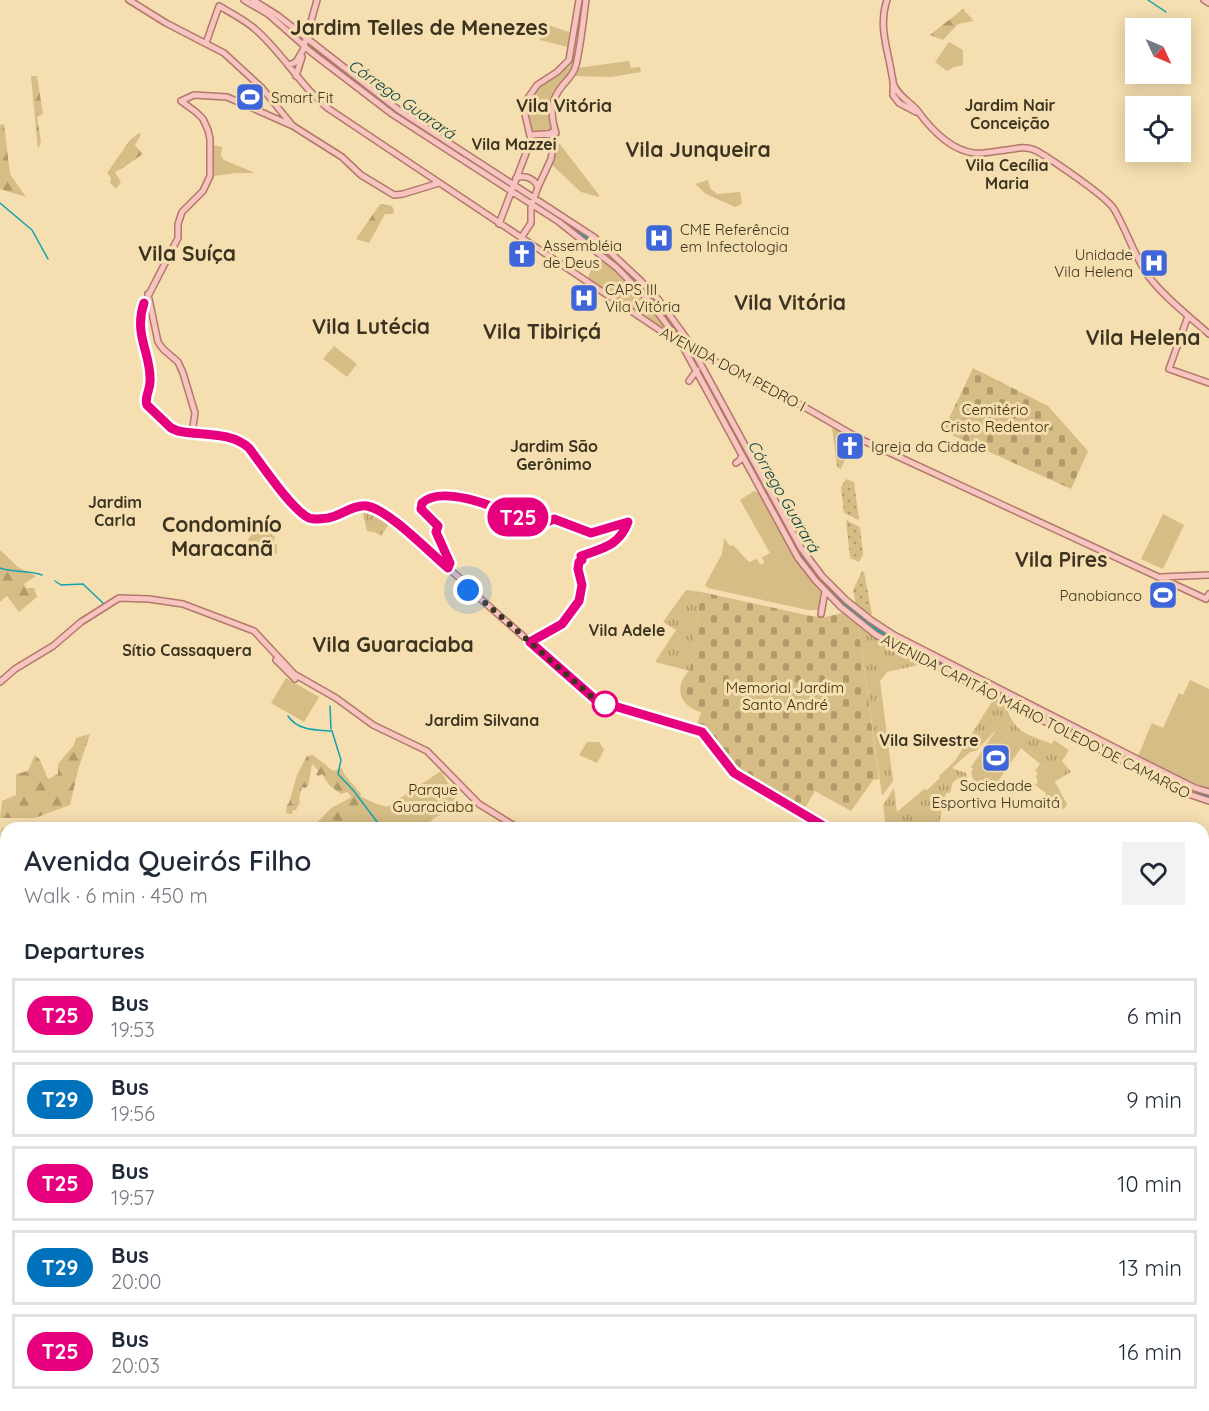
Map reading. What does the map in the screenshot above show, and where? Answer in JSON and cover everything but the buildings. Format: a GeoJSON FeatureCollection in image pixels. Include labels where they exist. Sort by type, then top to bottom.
{"type":"FeatureCollection","features":[{"type":"Feature","properties":{"kind":"main road"},"geometry":{"type":"LineString","coordinates":[[129,0],[219,50],[263,90],[293,126]]}},
{"type":"Feature","properties":{"kind":"main road"},"geometry":{"type":"LineString","coordinates":[[135,0],[170,24]]}},
{"type":"Feature","properties":{"kind":"main road","name":"AVENIDA CAPITÃO MÁRIO TOLEDO DE CAMARGO"},"geometry":{"type":"LineString","coordinates":[[244,0],[264,11],[311,52],[392,114],[512,188]]}},
{"type":"Feature","properties":{"kind":"main road","name":"AVENIDA CAPITÃO MÁRIO TOLEDO DE CAMARGO"},"geometry":{"type":"LineString","coordinates":[[253,0],[277,15],[399,111],[533,202],[608,259],[643,293],[702,364],[806,555],[831,585],[871,620],[915,646],[1195,788],[1209,792]]}},
{"type":"Feature","properties":{"kind":"main road"},"geometry":{"type":"LineString","coordinates":[[289,65],[297,61],[304,46],[317,0]]}},
{"type":"Feature","properties":{"kind":"main road"},"geometry":{"type":"LineString","coordinates":[[500,224],[531,141],[524,108],[532,90],[569,60],[579,0]]}},
{"type":"Feature","properties":{"kind":"main road"},"geometry":{"type":"LineString","coordinates":[[521,238],[531,223],[533,202],[550,162],[554,133],[551,109],[555,96],[569,78],[577,62],[586,0]]}},
{"type":"Feature","properties":{"kind":"main road"},"geometry":{"type":"LineString","coordinates":[[887,0],[883,14],[883,34],[896,91],[910,102],[940,136],[968,151],[977,153],[1025,148],[1036,151],[1099,194],[1115,212],[1138,261],[1149,277],[1162,292],[1209,334]]}},
{"type":"Feature","properties":{"kind":"main road"},"geometry":{"type":"LineString","coordinates":[[1204,0],[1209,3]]}},
{"type":"Feature","properties":{"kind":"main road","name":"AVENIDA DOM PEDRO I"},"geometry":{"type":"LineString","coordinates":[[206,43],[219,6],[255,29],[289,65],[312,94],[329,109],[661,333],[799,404],[860,439],[1159,577],[1209,575]]}},
{"type":"Feature","properties":{"kind":"main road"},"geometry":{"type":"LineString","coordinates":[[287,31],[290,28],[309,29]]}},
{"type":"Feature","properties":{"kind":"main road"},"geometry":{"type":"LineString","coordinates":[[296,76],[303,55],[311,52]]}},
{"type":"Feature","properties":{"kind":"main road"},"geometry":{"type":"LineString","coordinates":[[569,60],[577,62]]}},
{"type":"Feature","properties":{"kind":"main road"},"geometry":{"type":"LineString","coordinates":[[439,183],[400,195],[390,194],[361,175],[342,157],[293,126],[262,112],[226,97],[194,95],[181,101],[203,119],[208,130],[210,176],[203,192],[182,212],[178,224],[178,238],[145,293],[140,321],[150,381],[146,403],[171,428],[229,438],[242,443],[249,448],[294,506],[310,518],[330,518],[363,506],[386,514],[594,699],[702,732],[734,773],[817,822]]}},
{"type":"Feature","properties":{"kind":"main road"},"geometry":{"type":"LineString","coordinates":[[531,135],[554,133]]}},
{"type":"Feature","properties":{"kind":"main road"},"geometry":{"type":"LineString","coordinates":[[553,145],[560,140]]}},
{"type":"Feature","properties":{"kind":"main road"},"geometry":{"type":"LineString","coordinates":[[516,178],[525,177],[534,181],[538,187]]}},
{"type":"Feature","properties":{"kind":"main road","name":"AVENIDA CAPITÃO MÁRIO TOLEDO DE CAMARGO"},"geometry":{"type":"LineString","coordinates":[[533,202],[594,237],[658,299],[687,347],[790,546],[825,591],[857,620],[888,642],[1185,793],[1209,801]]}},
{"type":"Feature","properties":{"kind":"main road"},"geometry":{"type":"LineString","coordinates":[[145,293],[158,342],[180,364],[195,413],[192,433]]}},
{"type":"Feature","properties":{"kind":"main road"},"geometry":{"type":"LineString","coordinates":[[1188,316],[1169,369],[1209,383]]}},
{"type":"Feature","properties":{"kind":"main road"},"geometry":{"type":"LineString","coordinates":[[661,333],[669,326]]}},
{"type":"Feature","properties":{"kind":"main road"},"geometry":{"type":"LineString","coordinates":[[669,326],[670,338]]}},
{"type":"Feature","properties":{"kind":"main road"},"geometry":{"type":"LineString","coordinates":[[702,364],[708,357]]}},
{"type":"Feature","properties":{"kind":"main road"},"geometry":{"type":"LineString","coordinates":[[689,381],[697,370]]}},
{"type":"Feature","properties":{"kind":"main road"},"geometry":{"type":"LineString","coordinates":[[738,464],[742,455]]}},
{"type":"Feature","properties":{"kind":"main road"},"geometry":{"type":"LineString","coordinates":[[754,460],[771,476]]}},
{"type":"Feature","properties":{"kind":"main road"},"geometry":{"type":"LineString","coordinates":[[1178,586],[1177,580],[1180,576]]}},
{"type":"Feature","properties":{"kind":"main road"},"geometry":{"type":"LineString","coordinates":[[1159,577],[1208,597]]}},
{"type":"Feature","properties":{"kind":"main road"},"geometry":{"type":"LineString","coordinates":[[821,614],[825,591]]}},
{"type":"Feature","properties":{"kind":"main road"},"geometry":{"type":"LineString","coordinates":[[0,682],[15,669],[53,646],[78,624],[109,604],[122,601],[145,601],[185,608],[250,633],[259,639],[290,673],[337,702],[374,729],[424,754],[478,807],[502,822]]}},
{"type":"Feature","properties":{"kind":"main road"},"geometry":{"type":"LineString","coordinates":[[290,673],[336,698],[373,725],[426,751],[479,804],[508,822]]}},
{"type":"Feature","properties":{"kind":"green space"},"geometry":{"type":"Polygon","coordinates":[[[963,9],[974,21],[958,24],[943,40],[930,35],[963,9]]]}},
{"type":"Feature","properties":{"kind":"green space"},"geometry":{"type":"Polygon","coordinates":[[[545,24],[569,32],[568,47],[540,40],[545,24]]]}},
{"type":"Feature","properties":{"kind":"green space"},"geometry":{"type":"Polygon","coordinates":[[[949,42],[963,50],[963,65],[947,71],[935,62],[949,42]]]}},
{"type":"Feature","properties":{"kind":"green space"},"geometry":{"type":"Polygon","coordinates":[[[629,61],[631,68],[640,67],[641,72],[611,77],[574,76],[577,68],[629,61]]]}},
{"type":"Feature","properties":{"kind":"green space"},"geometry":{"type":"Polygon","coordinates":[[[570,62],[574,62],[571,72],[551,100],[549,113],[551,131],[532,134],[527,110],[531,95],[542,83],[570,62]]]}},
{"type":"Feature","properties":{"kind":"green space"},"geometry":{"type":"Polygon","coordinates":[[[31,76],[37,76],[43,114],[37,117],[41,142],[38,149],[31,76]]]}},
{"type":"Feature","properties":{"kind":"green space"},"geometry":{"type":"Polygon","coordinates":[[[4,124],[10,174],[26,197],[0,189],[0,125],[4,124]]]}},
{"type":"Feature","properties":{"kind":"green space"},"geometry":{"type":"Polygon","coordinates":[[[139,133],[141,134],[135,145],[143,154],[115,172],[121,182],[116,189],[110,183],[111,178],[107,173],[130,140],[139,133]]]}},
{"type":"Feature","properties":{"kind":"green space"},"geometry":{"type":"Polygon","coordinates":[[[559,143],[599,197],[581,192],[552,165],[555,147],[559,143]]]}},
{"type":"Feature","properties":{"kind":"green space"},"geometry":{"type":"Polygon","coordinates":[[[212,145],[222,147],[221,156],[224,160],[255,173],[213,176],[212,145]]]}},
{"type":"Feature","properties":{"kind":"green space"},"geometry":{"type":"Polygon","coordinates":[[[708,180],[710,188],[717,194],[740,192],[742,204],[735,207],[706,194],[695,184],[708,180]]]}},
{"type":"Feature","properties":{"kind":"green space"},"geometry":{"type":"Polygon","coordinates":[[[380,204],[392,206],[393,214],[385,214],[369,243],[356,239],[380,204]]]}},
{"type":"Feature","properties":{"kind":"green space"},"geometry":{"type":"Polygon","coordinates":[[[597,254],[636,291],[665,326],[664,328],[661,329],[587,280],[597,254]]]}},
{"type":"Feature","properties":{"kind":"green space"},"geometry":{"type":"Polygon","coordinates":[[[334,346],[357,364],[347,377],[323,359],[334,346]]]}},
{"type":"Feature","properties":{"kind":"green space","name":"Cemitério Cristo Redentor"},"geometry":{"type":"Polygon","coordinates":[[[973,368],[1048,406],[1088,451],[1071,489],[943,431],[973,368]]]}},
{"type":"Feature","properties":{"kind":"green space"},"geometry":{"type":"Polygon","coordinates":[[[832,427],[846,434],[848,453],[841,469],[837,467],[832,427]]]}},
{"type":"Feature","properties":{"kind":"green space"},"geometry":{"type":"Polygon","coordinates":[[[846,479],[854,482],[859,520],[844,513],[841,487],[846,479]]]}},
{"type":"Feature","properties":{"kind":"green space"},"geometry":{"type":"Polygon","coordinates":[[[754,491],[759,493],[791,551],[823,591],[820,610],[808,610],[708,588],[705,585],[722,554],[724,538],[749,562],[757,559],[760,564],[763,564],[764,560],[761,558],[770,553],[740,500],[754,491]]]}},
{"type":"Feature","properties":{"kind":"green space"},"geometry":{"type":"Polygon","coordinates":[[[362,509],[373,512],[389,524],[381,536],[367,531],[362,509]]]}},
{"type":"Feature","properties":{"kind":"green space"},"geometry":{"type":"Polygon","coordinates":[[[1163,514],[1184,525],[1163,569],[1141,559],[1163,514]]]}},
{"type":"Feature","properties":{"kind":"green space"},"geometry":{"type":"Polygon","coordinates":[[[846,520],[860,527],[863,554],[859,562],[850,558],[846,520]]]}},
{"type":"Feature","properties":{"kind":"green space"},"geometry":{"type":"Polygon","coordinates":[[[260,521],[275,537],[273,543],[277,545],[277,554],[250,544],[248,540],[260,521]]]}},
{"type":"Feature","properties":{"kind":"green space"},"geometry":{"type":"Polygon","coordinates":[[[0,550],[18,567],[36,576],[24,584],[26,588],[34,588],[37,597],[19,612],[7,596],[0,602],[0,550]]]}},
{"type":"Feature","properties":{"kind":"green space"},"geometry":{"type":"Polygon","coordinates":[[[862,571],[872,614],[870,615],[856,604],[853,590],[862,571]]]}},
{"type":"Feature","properties":{"kind":"green space"},"geometry":{"type":"Polygon","coordinates":[[[686,590],[701,592],[690,671],[655,662],[676,630],[663,622],[686,590]]]}},
{"type":"Feature","properties":{"kind":"green space","name":"Memorial Jardim Santo André"},"geometry":{"type":"Polygon","coordinates":[[[701,592],[811,616],[825,617],[843,613],[858,625],[879,779],[873,780],[851,811],[815,791],[805,808],[756,783],[733,765],[709,731],[697,724],[701,712],[683,700],[680,689],[681,682],[690,670],[701,592]]]}},
{"type":"Feature","properties":{"kind":"green space"},"geometry":{"type":"Polygon","coordinates":[[[858,625],[874,637],[923,664],[887,672],[880,681],[893,781],[882,796],[858,625]]]}},
{"type":"Feature","properties":{"kind":"green space"},"geometry":{"type":"Polygon","coordinates":[[[286,678],[319,697],[304,722],[271,703],[286,678]]]}},
{"type":"Feature","properties":{"kind":"green space"},"geometry":{"type":"Polygon","coordinates":[[[1190,680],[1209,689],[1209,789],[1138,756],[1152,723],[1163,728],[1179,693],[1183,695],[1190,680]]]}},
{"type":"Feature","properties":{"kind":"green space"},"geometry":{"type":"Polygon","coordinates":[[[994,698],[1005,704],[1013,722],[1022,731],[1052,744],[1054,740],[1069,750],[1062,761],[1071,772],[1054,782],[1049,771],[997,729],[976,751],[970,752],[952,768],[966,773],[970,785],[965,784],[959,778],[953,782],[950,793],[946,793],[939,822],[885,822],[883,805],[894,788],[897,812],[924,789],[927,790],[955,761],[994,698]]]}},
{"type":"Feature","properties":{"kind":"green space","name":"Sociedade Esportiva Humaitá"},"geometry":{"type":"Polygon","coordinates":[[[997,729],[1021,748],[992,790],[976,786],[971,767],[997,729]]]}},
{"type":"Feature","properties":{"kind":"green space"},"geometry":{"type":"Polygon","coordinates":[[[90,734],[70,805],[35,818],[0,818],[2,801],[16,795],[16,774],[28,771],[35,755],[40,760],[48,779],[58,774],[58,764],[74,745],[76,738],[90,734]]]}},
{"type":"Feature","properties":{"kind":"green space"},"geometry":{"type":"Polygon","coordinates":[[[587,742],[599,742],[604,750],[597,763],[579,755],[587,742]]]}},
{"type":"Feature","properties":{"kind":"green space"},"geometry":{"type":"Polygon","coordinates":[[[313,755],[333,771],[342,768],[344,774],[361,794],[358,822],[318,822],[331,808],[352,797],[347,792],[341,794],[329,785],[322,774],[316,775],[318,770],[312,764],[308,786],[302,787],[300,802],[296,810],[293,810],[292,814],[286,813],[297,775],[307,756],[313,755]]]}},
{"type":"Feature","properties":{"kind":"green space"},"geometry":{"type":"Polygon","coordinates":[[[1040,764],[1049,771],[1067,804],[1064,809],[1043,804],[1046,793],[1035,785],[1038,782],[1036,776],[1038,773],[1035,771],[1040,764]]]}},
{"type":"Feature","properties":{"kind":"green space","name":"Parque Guaraciaba"},"geometry":{"type":"Polygon","coordinates":[[[441,771],[461,805],[430,822],[358,822],[360,796],[387,807],[441,771]]]}},
{"type":"Feature","properties":{"kind":"waterway"},"geometry":{"type":"LineString","coordinates":[[1148,0],[1166,12]]}},
{"type":"Feature","properties":{"kind":"waterway","name":"Córrego Guarará"},"geometry":{"type":"LineString","coordinates":[[308,45],[395,112],[434,138]]}},
{"type":"Feature","properties":{"kind":"waterway","name":"Córrego Guarará"},"geometry":{"type":"LineString","coordinates":[[443,144],[570,224],[609,254]]}},
{"type":"Feature","properties":{"kind":"waterway"},"geometry":{"type":"LineString","coordinates":[[0,203],[32,230],[48,259]]}},
{"type":"Feature","properties":{"kind":"waterway","name":"Córrego Guarará"},"geometry":{"type":"LineString","coordinates":[[626,270],[662,311],[695,360]]}},
{"type":"Feature","properties":{"kind":"waterway","name":"Córrego Guarará"},"geometry":{"type":"LineString","coordinates":[[704,378],[794,543],[833,593],[877,629],[982,685]]}},
{"type":"Feature","properties":{"kind":"waterway"},"geometry":{"type":"LineString","coordinates":[[0,568],[42,575]]}},
{"type":"Feature","properties":{"kind":"waterway"},"geometry":{"type":"LineString","coordinates":[[55,581],[61,585],[83,584],[104,604]]}},
{"type":"Feature","properties":{"kind":"waterway","name":"Córrego Guarará"},"geometry":{"type":"LineString","coordinates":[[1003,696],[1185,788],[1209,796]]}},
{"type":"Feature","properties":{"kind":"waterway"},"geometry":{"type":"LineString","coordinates":[[330,706],[331,729]]}},
{"type":"Feature","properties":{"kind":"waterway"},"geometry":{"type":"LineString","coordinates":[[288,716],[302,727],[332,731],[341,760],[338,774],[377,822]]}},
{"type":"Feature","properties":{"kind":"bus line","name":"T25"},"geometry":{"type":"LineString","coordinates":[[144,303],[140,321],[150,381],[147,405],[171,428],[178,431],[229,438],[242,443],[249,448],[294,506],[308,517],[326,519],[359,507],[368,507],[386,514],[448,568],[450,563],[436,532],[438,526],[422,513],[422,503],[428,499],[463,496],[530,522],[541,525],[554,519],[589,532],[628,522],[615,542],[581,556],[582,560],[578,567],[582,593],[579,601],[567,620],[530,642],[597,701],[702,732],[734,773],[817,822]]}},
{"type":"Feature","properties":{"kind":"place","name":"Smart Fit"},"geometry":{"type":"Point","coordinates":[250,97]}},
{"type":"Feature","properties":{"kind":"place","name":"CME Referência em Infectologia"},"geometry":{"type":"Point","coordinates":[659,238]}},
{"type":"Feature","properties":{"kind":"place","name":"Assembléia de Deus"},"geometry":{"type":"Point","coordinates":[522,254]}},
{"type":"Feature","properties":{"kind":"place","name":"Unidade Vila Helena"},"geometry":{"type":"Point","coordinates":[1154,263]}},
{"type":"Feature","properties":{"kind":"place","name":"CAPS III Vila Vitória"},"geometry":{"type":"Point","coordinates":[584,298]}},
{"type":"Feature","properties":{"kind":"place","name":"Igreja da Cidade"},"geometry":{"type":"Point","coordinates":[850,446]}},
{"type":"Feature","properties":{"kind":"place","name":"Panobianco"},"geometry":{"type":"Point","coordinates":[1163,595]}},
{"type":"Feature","properties":{"kind":"place","name":"Sociedade Esportiva Humaitá"},"geometry":{"type":"Point","coordinates":[996,758]}},
{"type":"Feature","properties":{"kind":"district","name":"Jardim Telles de Menezes"},"geometry":{"type":"Point","coordinates":[419,27]}},
{"type":"Feature","properties":{"kind":"district","name":"Vila Vitória"},"geometry":{"type":"Point","coordinates":[564,105]}},
{"type":"Feature","properties":{"kind":"district","name":"Jardim Nair Conceição"},"geometry":{"type":"Point","coordinates":[1010,114]}},
{"type":"Feature","properties":{"kind":"district","name":"Vila Mazzei"},"geometry":{"type":"Point","coordinates":[514,144]}},
{"type":"Feature","properties":{"kind":"district","name":"Vila Junqueira"},"geometry":{"type":"Point","coordinates":[698,149]}},
{"type":"Feature","properties":{"kind":"district","name":"Vila Cecília Maria"},"geometry":{"type":"Point","coordinates":[1007,174]}},
{"type":"Feature","properties":{"kind":"district","name":"Vila Suíça"},"geometry":{"type":"Point","coordinates":[187,253]}},
{"type":"Feature","properties":{"kind":"district","name":"Vila Vitória"},"geometry":{"type":"Point","coordinates":[790,302]}},
{"type":"Feature","properties":{"kind":"district","name":"Vila Lutécia"},"geometry":{"type":"Point","coordinates":[371,326]}},
{"type":"Feature","properties":{"kind":"district","name":"Vila Tibiriçá"},"geometry":{"type":"Point","coordinates":[542,331]}},
{"type":"Feature","properties":{"kind":"district","name":"Vila Helena"},"geometry":{"type":"Point","coordinates":[1143,337]}},
{"type":"Feature","properties":{"kind":"district","name":"Jardim São Gerônimo"},"geometry":{"type":"Point","coordinates":[554,455]}},
{"type":"Feature","properties":{"kind":"district","name":"Jardim Carla"},"geometry":{"type":"Point","coordinates":[115,511]}},
{"type":"Feature","properties":{"kind":"district","name":"Condominío Maracanã"},"geometry":{"type":"Point","coordinates":[222,536]}},
{"type":"Feature","properties":{"kind":"district","name":"Vila Pires"},"geometry":{"type":"Point","coordinates":[1061,559]}},
{"type":"Feature","properties":{"kind":"district","name":"Vila Adele"},"geometry":{"type":"Point","coordinates":[627,630]}},
{"type":"Feature","properties":{"kind":"district","name":"Vila Guaraciaba"},"geometry":{"type":"Point","coordinates":[393,644]}},
{"type":"Feature","properties":{"kind":"district","name":"Sítio Cassaquera"},"geometry":{"type":"Point","coordinates":[187,650]}},
{"type":"Feature","properties":{"kind":"district","name":"Jardim Silvana"},"geometry":{"type":"Point","coordinates":[482,720]}},
{"type":"Feature","properties":{"kind":"district","name":"Vila Silvestre"},"geometry":{"type":"Point","coordinates":[929,740]}},
{"type":"Feature","properties":{"kind":"route"},"geometry":{"type":"LineString","coordinates":[[468,590],[592,697],[605,704]]}}]}
